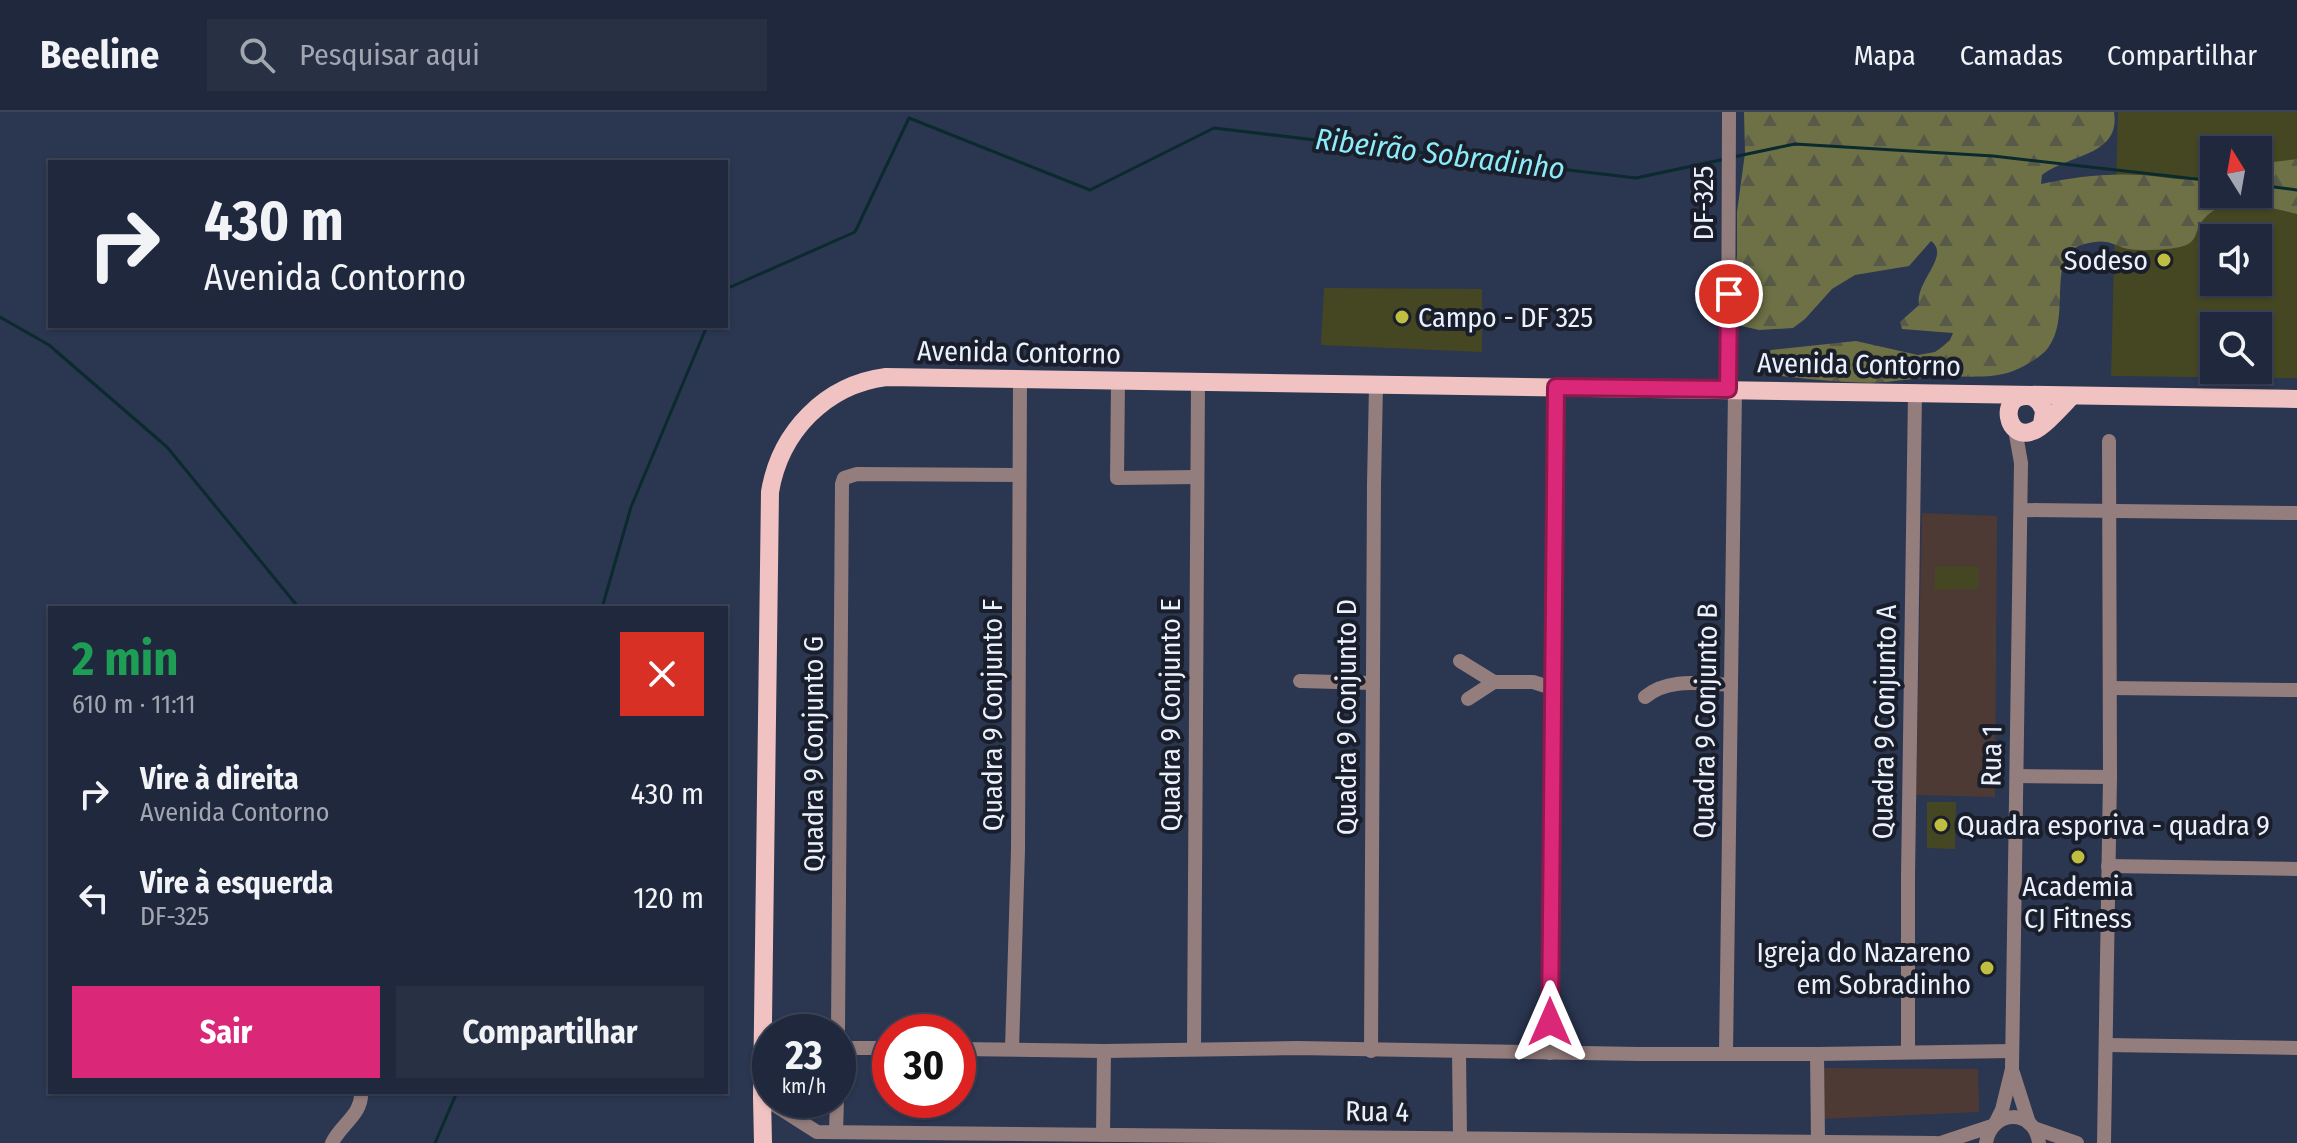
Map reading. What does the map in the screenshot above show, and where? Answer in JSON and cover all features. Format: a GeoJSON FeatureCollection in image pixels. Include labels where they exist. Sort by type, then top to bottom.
{"type":"FeatureCollection","features":[{"type":"Feature","properties":{"kind":"main road","name":"Avenida Contorno"},"geometry":{"type":"LineString","coordinates":[[763,1014],[770,492],[776,464],[790,435],[822,403],[850,386],[886,377],[2297,399]]}},
{"type":"Feature","properties":{"kind":"main road","name":"Avenida Contorno"},"geometry":{"type":"LineString","coordinates":[[1978,394],[2011,423]]}},
{"type":"Feature","properties":{"kind":"main road"},"geometry":{"type":"LineString","coordinates":[[2039,427],[2044,412],[2039,401],[2027,396],[2015,400],[2008,411],[2011,423],[2025,433],[2039,427],[2071,397]]}},
{"type":"Feature","properties":{"kind":"main road","name":"Avenida Contorno"},"geometry":{"type":"LineString","coordinates":[[762,1118],[763,1143]]}},
{"type":"Feature","properties":{"kind":"street","name":"DF-325"},"geometry":{"type":"LineString","coordinates":[[1729,112],[1731,389]]}},
{"type":"Feature","properties":{"kind":"street","name":"Quadra 9 Conjunto F"},"geometry":{"type":"LineString","coordinates":[[1012,1049],[1018,850],[1020,381]]}},
{"type":"Feature","properties":{"kind":"street"},"geometry":{"type":"LineString","coordinates":[[1118,382],[1117,478],[1197,477]]}},
{"type":"Feature","properties":{"kind":"street","name":"Quadra 9 Conjunto E"},"geometry":{"type":"LineString","coordinates":[[1194,1049],[1198,383]]}},
{"type":"Feature","properties":{"kind":"street","name":"Quadra 9 Conjunto D"},"geometry":{"type":"LineString","coordinates":[[1371,1051],[1376,385]]}},
{"type":"Feature","properties":{"kind":"street"},"geometry":{"type":"LineString","coordinates":[[1550,1053],[1556,387]]}},
{"type":"Feature","properties":{"kind":"street","name":"Quadra 9 Conjunto B"},"geometry":{"type":"LineString","coordinates":[[1726,1053],[1731,389]]}},
{"type":"Feature","properties":{"kind":"street","name":"Quadra 9 Conjunto A"},"geometry":{"type":"LineString","coordinates":[[1908,1052],[1915,393]]}},
{"type":"Feature","properties":{"kind":"street","name":"Rua 1"},"geometry":{"type":"LineString","coordinates":[[2011,423],[2021,463],[2012,1069]]}},
{"type":"Feature","properties":{"kind":"street","name":"Rua 1"},"geometry":{"type":"LineString","coordinates":[[2021,463],[2039,427]]}},
{"type":"Feature","properties":{"kind":"street"},"geometry":{"type":"LineString","coordinates":[[2104,1143],[2110,777],[2109,441]]}},
{"type":"Feature","properties":{"kind":"street","name":"Quadra 9 Conjunto G"},"geometry":{"type":"LineString","coordinates":[[838,1014],[841,509],[844,478],[857,474],[1019,475]]}},
{"type":"Feature","properties":{"kind":"street"},"geometry":{"type":"LineString","coordinates":[[2021,510],[2297,513]]}},
{"type":"Feature","properties":{"kind":"street"},"geometry":{"type":"LineString","coordinates":[[1460,661],[1494,682],[1533,682],[1552,688]]}},
{"type":"Feature","properties":{"kind":"street"},"geometry":{"type":"LineString","coordinates":[[1300,681],[1373,683]]}},
{"type":"Feature","properties":{"kind":"street"},"geometry":{"type":"LineString","coordinates":[[1468,699],[1494,682]]}},
{"type":"Feature","properties":{"kind":"street"},"geometry":{"type":"LineString","coordinates":[[1645,697],[1662,686],[1674,683],[1731,685]]}},
{"type":"Feature","properties":{"kind":"street"},"geometry":{"type":"LineString","coordinates":[[2110,688],[2297,690]]}},
{"type":"Feature","properties":{"kind":"street"},"geometry":{"type":"LineString","coordinates":[[2017,776],[2110,777]]}},
{"type":"Feature","properties":{"kind":"street"},"geometry":{"type":"LineString","coordinates":[[2108,866],[2297,869]]}},
{"type":"Feature","properties":{"kind":"street"},"geometry":{"type":"LineString","coordinates":[[2106,1045],[2297,1048]]}},
{"type":"Feature","properties":{"kind":"street"},"geometry":{"type":"LineString","coordinates":[[976,1049],[1297,1048],[1817,1054],[2012,1051]]}},
{"type":"Feature","properties":{"kind":"street"},"geometry":{"type":"LineString","coordinates":[[1103,1135],[1104,1051]]}},
{"type":"Feature","properties":{"kind":"street"},"geometry":{"type":"LineString","coordinates":[[1459,1052],[1460,1138]]}},
{"type":"Feature","properties":{"kind":"street"},"geometry":{"type":"LineString","coordinates":[[1817,1054],[1818,1142]]}},
{"type":"Feature","properties":{"kind":"street"},"geometry":{"type":"LineString","coordinates":[[1986,1143],[1988,1133],[2002,1110],[2012,1069]]}},
{"type":"Feature","properties":{"kind":"street"},"geometry":{"type":"LineString","coordinates":[[2012,1069],[2021,1103],[2034,1131]]}},
{"type":"Feature","properties":{"kind":"street"},"geometry":{"type":"LineString","coordinates":[[332,1143],[358,1109],[361,1094]]}},
{"type":"Feature","properties":{"kind":"street"},"geometry":{"type":"LineString","coordinates":[[1994,1124],[2013,1117],[2034,1131],[2077,1143]]}},
{"type":"Feature","properties":{"kind":"street"},"geometry":{"type":"LineString","coordinates":[[795,1118],[817,1132],[803,1143]]}},
{"type":"Feature","properties":{"kind":"street"},"geometry":{"type":"LineString","coordinates":[[836,1118],[836,1132]]}},
{"type":"Feature","properties":{"kind":"street","name":"Rua 4"},"geometry":{"type":"LineString","coordinates":[[817,1132],[925,1138],[1103,1135],[1280,1140],[1460,1138],[1939,1143],[1994,1124]]}},
{"type":"Feature","properties":{"kind":"shaded area"},"geometry":{"type":"Polygon","coordinates":[[[1922,513],[1997,516],[1995,797],[1916,795],[1922,513]]]}},
{"type":"Feature","properties":{"kind":"shaded area"},"geometry":{"type":"Polygon","coordinates":[[[1822,1068],[1978,1069],[1979,1112],[1822,1119],[1822,1068]]]}},
{"type":"Feature","properties":{"kind":"green space"},"geometry":{"type":"Polygon","coordinates":[[[1744,112],[2114,112],[2110,137],[2101,146],[2053,168],[2042,175],[2041,184],[2115,175],[2200,179],[2200,208],[2221,208],[2203,220],[2195,237],[2187,245],[2138,250],[2102,242],[2088,243],[2072,250],[2062,270],[2058,323],[2054,336],[2041,355],[2013,371],[1984,376],[1877,383],[1778,375],[1761,370],[1758,362],[1771,350],[1856,341],[1918,355],[1935,352],[1950,340],[1953,333],[1902,329],[1900,322],[1919,305],[1922,287],[1937,254],[1931,241],[1909,266],[1855,275],[1832,289],[1793,328],[1759,330],[1733,324],[1731,310],[1737,255],[1737,212],[1745,153],[1744,112]]]}},
{"type":"Feature","properties":{"kind":"green space","name":"Sodeso"},"geometry":{"type":"Polygon","coordinates":[[[2118,112],[2297,112],[2297,378],[2272,378],[2272,312],[2200,312],[2200,377],[2111,376],[2118,112]]]}},
{"type":"Feature","properties":{"kind":"green space"},"geometry":{"type":"Polygon","coordinates":[[[2297,159],[2297,214],[2270,208],[2272,162],[2297,159]]]}},
{"type":"Feature","properties":{"kind":"green space","name":"Campo - DF 325"},"geometry":{"type":"Polygon","coordinates":[[[1324,288],[1482,289],[1482,352],[1321,345],[1324,288]]]}},
{"type":"Feature","properties":{"kind":"green space"},"geometry":{"type":"Polygon","coordinates":[[[1978,566],[1979,589],[1935,590],[1935,567],[1978,566]]]}},
{"type":"Feature","properties":{"kind":"green space","name":"Quadra esporiva - quadra 9"},"geometry":{"type":"Polygon","coordinates":[[[1927,802],[1956,802],[1955,849],[1927,848],[1927,802]]]}},
{"type":"Feature","properties":{"kind":"waterway","name":"Ribeirão Sobradinho"},"geometry":{"type":"LineString","coordinates":[[728,288],[855,232],[909,118],[1090,190],[1214,128],[1636,178],[1725,159]]}},
{"type":"Feature","properties":{"kind":"waterway","name":"Ribeirão Sobradinho"},"geometry":{"type":"LineString","coordinates":[[1733,157],[1795,144],[1993,156],[2200,179]]}},
{"type":"Feature","properties":{"kind":"waterway","name":"Ribeirão Sobradinho"},"geometry":{"type":"LineString","coordinates":[[2272,187],[2297,190]]}},
{"type":"Feature","properties":{"kind":"waterway"},"geometry":{"type":"LineString","coordinates":[[0,317],[49,345],[167,447],[297,606]]}},
{"type":"Feature","properties":{"kind":"waterway","name":"Ribeirão Sobradinho"},"geometry":{"type":"LineString","coordinates":[[603,606],[631,507],[706,328]]}},
{"type":"Feature","properties":{"kind":"waterway","name":"Ribeirão Sobradinho"},"geometry":{"type":"LineString","coordinates":[[435,1143],[456,1094]]}},
{"type":"Feature","properties":{"kind":"place","name":"Sodeso"},"geometry":{"type":"Point","coordinates":[2164,260]}},
{"type":"Feature","properties":{"kind":"place","name":"Campo - DF 325"},"geometry":{"type":"Point","coordinates":[1402,317]}},
{"type":"Feature","properties":{"kind":"place","name":"Quadra esporiva - quadra 9"},"geometry":{"type":"Point","coordinates":[1941,825]}},
{"type":"Feature","properties":{"kind":"place","name":"Academia CJ Fitness"},"geometry":{"type":"Point","coordinates":[2078,857]}},
{"type":"Feature","properties":{"kind":"place","name":"Igreja do Nazareno em Sobradinho"},"geometry":{"type":"Point","coordinates":[1987,968]}},
{"type":"Feature","properties":{"kind":"route"},"geometry":{"type":"LineString","coordinates":[[1550,1022],[1556,387],[1728,389],[1729,294]]}}]}
